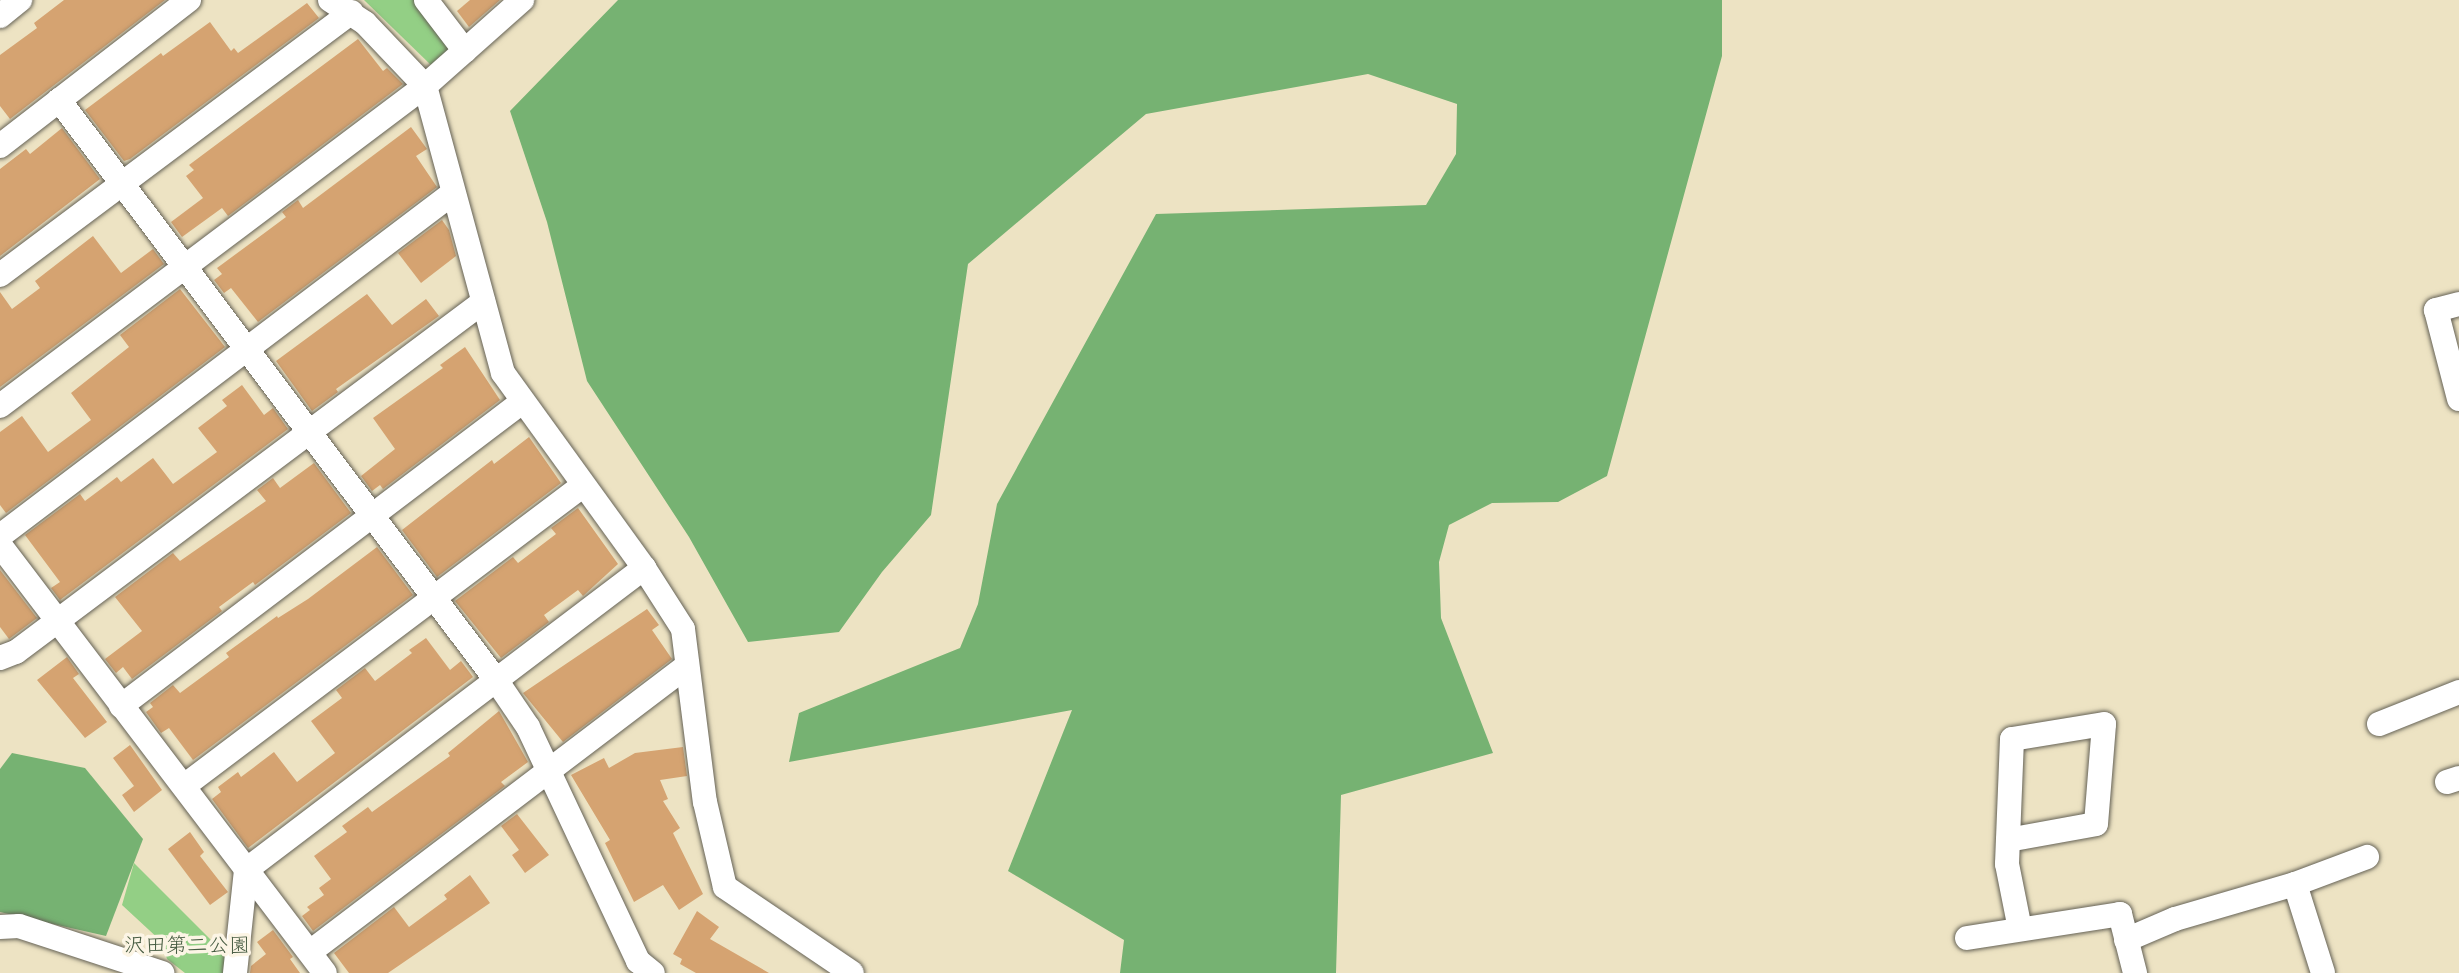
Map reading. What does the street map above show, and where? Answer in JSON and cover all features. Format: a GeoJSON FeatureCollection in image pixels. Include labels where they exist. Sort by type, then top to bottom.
{"type":"FeatureCollection","features":[{"type":"Feature","properties":{"kind":"street"},"geometry":{"type":"LineString","coordinates":[[0,16],[20,0]]}},
{"type":"Feature","properties":{"kind":"street"},"geometry":{"type":"LineString","coordinates":[[0,146],[189,0]]}},
{"type":"Feature","properties":{"kind":"street"},"geometry":{"type":"LineString","coordinates":[[426,0],[465,51]]}},
{"type":"Feature","properties":{"kind":"street"},"geometry":{"type":"LineString","coordinates":[[0,406],[425,86],[522,0]]}},
{"type":"Feature","properties":{"kind":"street"},"geometry":{"type":"LineString","coordinates":[[0,275],[122,183],[340,6],[406,63],[425,86],[503,373],[582,486],[644,568],[683,629],[705,802],[725,887],[852,973]]}},
{"type":"Feature","properties":{"kind":"street"},"geometry":{"type":"LineString","coordinates":[[59,100],[434,597],[528,727],[638,969]]}},
{"type":"Feature","properties":{"kind":"street"},"geometry":{"type":"LineString","coordinates":[[0,536],[453,193]]}},
{"type":"Feature","properties":{"kind":"street"},"geometry":{"type":"LineString","coordinates":[[0,658],[16,652],[483,302]]}},
{"type":"Feature","properties":{"kind":"street"},"geometry":{"type":"LineString","coordinates":[[2459,304],[2436,310],[2459,399]]}},
{"type":"Feature","properties":{"kind":"street"},"geometry":{"type":"LineString","coordinates":[[121,706],[522,402]]}},
{"type":"Feature","properties":{"kind":"street"},"geometry":{"type":"LineString","coordinates":[[184,786],[582,486]]}},
{"type":"Feature","properties":{"kind":"street"},"geometry":{"type":"LineString","coordinates":[[0,545],[325,973]]}},
{"type":"Feature","properties":{"kind":"street"},"geometry":{"type":"LineString","coordinates":[[235,973],[246,870],[644,568]]}},
{"type":"Feature","properties":{"kind":"street"},"geometry":{"type":"LineString","coordinates":[[310,952],[687,667]]}},
{"type":"Feature","properties":{"kind":"street"},"geometry":{"type":"LineString","coordinates":[[2379,724],[2459,692]]}},
{"type":"Feature","properties":{"kind":"street"},"geometry":{"type":"LineString","coordinates":[[2008,840],[2096,824],[2104,724],[2012,739],[2007,864],[2020,929]]}},
{"type":"Feature","properties":{"kind":"street"},"geometry":{"type":"LineString","coordinates":[[2126,940],[2175,919],[2295,884],[2367,857]]}},
{"type":"Feature","properties":{"kind":"street"},"geometry":{"type":"LineString","coordinates":[[2295,884],[2323,973]]}},
{"type":"Feature","properties":{"kind":"street"},"geometry":{"type":"LineString","coordinates":[[1967,938],[2120,914],[2135,973]]}},
{"type":"Feature","properties":{"kind":"street"},"geometry":{"type":"LineString","coordinates":[[0,927],[19,926],[162,973]]}},
{"type":"Feature","properties":{"kind":"green space"},"geometry":{"type":"Polygon","coordinates":[[[364,0],[417,0],[451,43],[449,54],[434,68],[364,0]]]}},
{"type":"Feature","properties":{"kind":"green space"},"geometry":{"type":"Polygon","coordinates":[[[618,0],[1722,0],[1722,56],[1607,476],[1558,502],[1492,503],[1449,525],[1439,562],[1441,618],[1493,753],[1341,795],[1336,973],[1120,973],[1124,940],[1008,871],[1072,710],[789,762],[799,713],[960,648],[978,604],[997,504],[1156,214],[1426,205],[1456,154],[1457,104],[1368,74],[1146,114],[968,264],[931,515],[882,572],[839,632],[748,642],[689,537],[587,381],[547,222],[510,111],[618,0]]]}},
{"type":"Feature","properties":{"kind":"green space"},"geometry":{"type":"Polygon","coordinates":[[[12,753],[85,768],[143,839],[106,936],[0,912],[0,769],[12,753]]]}},
{"type":"Feature","properties":{"kind":"green space","name":"沢田第二公園"},"geometry":{"type":"Polygon","coordinates":[[[134,863],[226,955],[223,973],[185,973],[167,959],[162,942],[122,905],[134,863]]]}},
{"type":"Feature","properties":{"kind":"building"},"geometry":{"type":"Polygon","coordinates":[[[64,0],[165,0],[10,119],[0,106],[0,55],[37,28],[34,23],[64,0]]]}},
{"type":"Feature","properties":{"kind":"building"},"geometry":{"type":"Polygon","coordinates":[[[470,0],[500,0],[469,27],[457,11],[470,0]]]}},
{"type":"Feature","properties":{"kind":"building"},"geometry":{"type":"Polygon","coordinates":[[[307,3],[319,18],[130,159],[124,161],[85,110],[161,53],[163,56],[210,22],[231,51],[234,48],[238,53],[307,3]]]}},
{"type":"Feature","properties":{"kind":"building"},"geometry":{"type":"Polygon","coordinates":[[[358,39],[383,71],[387,68],[403,84],[228,216],[222,208],[182,237],[171,222],[203,198],[186,176],[194,170],[189,165],[358,39]]]}},
{"type":"Feature","properties":{"kind":"building"},"geometry":{"type":"Polygon","coordinates":[[[411,127],[427,149],[416,156],[437,187],[258,322],[231,288],[224,293],[214,280],[222,274],[217,268],[286,217],[282,212],[298,200],[303,208],[411,127]]]}},
{"type":"Feature","properties":{"kind":"building"},"geometry":{"type":"Polygon","coordinates":[[[62,128],[100,179],[0,256],[0,169],[26,149],[30,154],[62,128]]]}},
{"type":"Feature","properties":{"kind":"building"},"geometry":{"type":"Polygon","coordinates":[[[442,220],[449,230],[456,256],[421,283],[398,253],[442,220]]]}},
{"type":"Feature","properties":{"kind":"building"},"geometry":{"type":"Polygon","coordinates":[[[93,236],[121,273],[153,249],[164,264],[0,387],[0,292],[12,309],[40,288],[35,281],[93,236]]]}},
{"type":"Feature","properties":{"kind":"building"},"geometry":{"type":"Polygon","coordinates":[[[180,289],[225,347],[6,513],[0,505],[0,432],[22,416],[48,452],[91,420],[71,393],[129,347],[120,335],[180,289]]]}},
{"type":"Feature","properties":{"kind":"building"},"geometry":{"type":"Polygon","coordinates":[[[367,294],[392,325],[426,299],[439,316],[336,389],[338,392],[312,411],[276,361],[367,294]]]}},
{"type":"Feature","properties":{"kind":"building"},"geometry":{"type":"Polygon","coordinates":[[[465,347],[500,400],[383,489],[380,485],[372,491],[361,476],[395,449],[373,418],[443,368],[440,365],[465,347]]]}},
{"type":"Feature","properties":{"kind":"building"},"geometry":{"type":"Polygon","coordinates":[[[242,385],[264,415],[273,408],[288,429],[60,600],[51,588],[60,582],[25,535],[80,494],[85,501],[117,477],[121,482],[153,458],[173,484],[217,452],[198,428],[227,406],[222,400],[242,385]]]}},
{"type":"Feature","properties":{"kind":"building"},"geometry":{"type":"Polygon","coordinates":[[[529,437],[561,483],[437,577],[402,530],[492,460],[494,464],[529,437]]]}},
{"type":"Feature","properties":{"kind":"building"},"geometry":{"type":"Polygon","coordinates":[[[314,463],[351,513],[255,585],[253,582],[219,607],[222,611],[132,679],[123,667],[116,673],[105,659],[142,631],[115,597],[173,553],[180,561],[266,501],[257,490],[273,478],[280,488],[314,463]]]}},
{"type":"Feature","properties":{"kind":"building"},"geometry":{"type":"Polygon","coordinates":[[[578,508],[618,564],[583,596],[578,590],[544,615],[549,622],[501,658],[455,601],[513,557],[518,563],[556,534],[551,528],[578,508]]]}},
{"type":"Feature","properties":{"kind":"building"},"geometry":{"type":"Polygon","coordinates":[[[377,547],[413,595],[193,760],[169,728],[161,733],[146,712],[153,707],[150,703],[173,685],[180,693],[229,657],[226,653],[277,616],[278,618],[308,599],[377,547]]]}},
{"type":"Feature","properties":{"kind":"building"},"geometry":{"type":"Polygon","coordinates":[[[0,570],[37,618],[9,639],[0,627],[0,570]]]}},
{"type":"Feature","properties":{"kind":"building"},"geometry":{"type":"Polygon","coordinates":[[[647,609],[659,625],[652,630],[672,659],[563,742],[523,693],[647,609]]]}},
{"type":"Feature","properties":{"kind":"building"},"geometry":{"type":"Polygon","coordinates":[[[426,638],[450,670],[461,661],[473,677],[248,848],[212,799],[221,792],[218,787],[238,772],[241,777],[274,752],[297,782],[335,753],[311,721],[342,698],[336,690],[365,668],[375,681],[412,653],[409,650],[426,638]]]}},
{"type":"Feature","properties":{"kind":"building"},"geometry":{"type":"Polygon","coordinates":[[[67,657],[79,674],[73,678],[107,722],[85,738],[37,680],[67,657]]]}},
{"type":"Feature","properties":{"kind":"building"},"geometry":{"type":"Polygon","coordinates":[[[499,711],[528,762],[501,782],[505,786],[313,931],[302,916],[310,910],[307,907],[324,895],[319,888],[331,879],[314,856],[347,832],[342,826],[368,807],[372,812],[450,756],[448,753],[499,711]]]}},
{"type":"Feature","properties":{"kind":"building"},"geometry":{"type":"Polygon","coordinates":[[[130,745],[162,790],[134,812],[122,795],[134,786],[113,758],[130,745]]]}},
{"type":"Feature","properties":{"kind":"building"},"geometry":{"type":"Polygon","coordinates":[[[683,747],[687,776],[660,780],[668,799],[663,801],[680,828],[673,833],[703,894],[679,910],[663,885],[634,902],[605,843],[610,840],[571,775],[604,758],[609,768],[635,753],[683,747]]]}},
{"type":"Feature","properties":{"kind":"building"},"geometry":{"type":"Polygon","coordinates":[[[517,814],[549,855],[525,873],[512,855],[519,850],[501,826],[517,814]]]}},
{"type":"Feature","properties":{"kind":"building"},"geometry":{"type":"Polygon","coordinates":[[[190,832],[204,852],[200,856],[228,892],[210,905],[168,849],[190,832]]]}},
{"type":"Feature","properties":{"kind":"building"},"geometry":{"type":"Polygon","coordinates":[[[470,875],[490,903],[388,973],[349,973],[334,953],[394,907],[409,927],[447,899],[444,895],[470,875]]]}},
{"type":"Feature","properties":{"kind":"building"},"geometry":{"type":"Polygon","coordinates":[[[697,911],[719,927],[710,939],[769,973],[696,973],[680,964],[682,959],[673,954],[697,911]]]}},
{"type":"Feature","properties":{"kind":"building"},"geometry":{"type":"Polygon","coordinates":[[[273,930],[293,957],[290,959],[300,973],[250,973],[251,966],[266,954],[257,942],[273,930]]]}}]}
